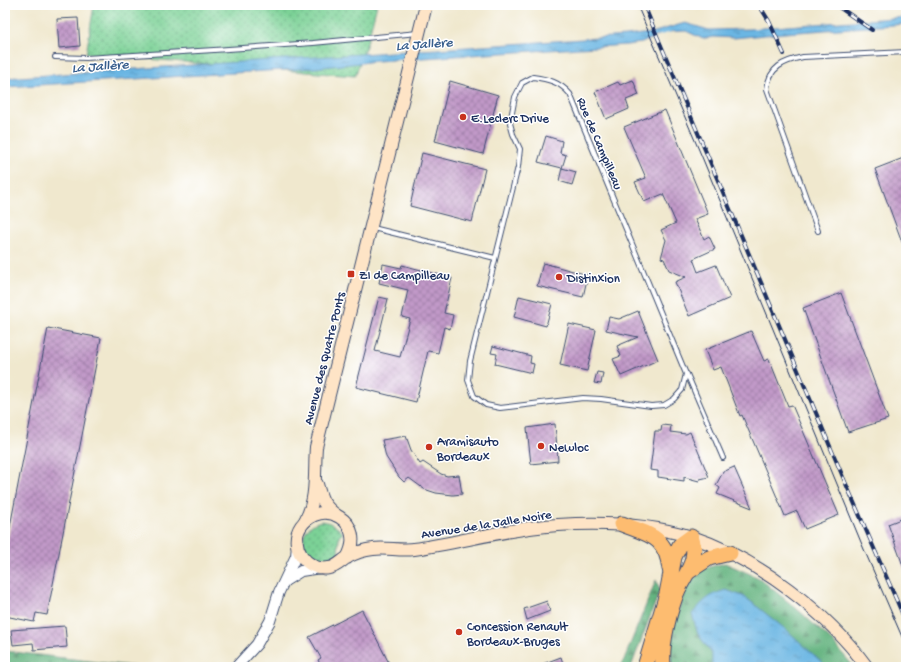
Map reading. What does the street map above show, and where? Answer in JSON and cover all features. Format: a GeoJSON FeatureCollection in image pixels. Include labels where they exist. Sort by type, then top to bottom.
{"type":"FeatureCollection","features":[{"type":"Feature","properties":{"kind":"highway"},"geometry":{"type":"LineString","coordinates":[[622,524],[649,534],[660,542],[666,550],[671,576]]}},
{"type":"Feature","properties":{"kind":"highway"},"geometry":{"type":"LineString","coordinates":[[645,667],[668,594],[678,549],[683,542],[692,537],[695,547],[693,562],[675,596],[664,633],[662,649],[663,667]]}},
{"type":"Feature","properties":{"kind":"highway"},"geometry":{"type":"LineString","coordinates":[[688,572],[709,558],[730,553]]}},
{"type":"Feature","properties":{"kind":"main road","name":"Avenue des Quatre Ponts"},"geometry":{"type":"LineString","coordinates":[[306,521],[313,501],[316,447],[426,5]]}},
{"type":"Feature","properties":{"kind":"main road"},"geometry":{"type":"LineString","coordinates":[[314,475],[321,499],[325,504],[341,518],[359,540],[374,549]]}},
{"type":"Feature","properties":{"kind":"main road"},"geometry":{"type":"LineString","coordinates":[[341,518],[332,514],[323,513],[314,515],[300,528],[297,536],[297,545],[300,554],[305,561],[312,566],[327,568],[335,566],[347,558],[351,551],[352,544],[350,529]]}},
{"type":"Feature","properties":{"kind":"main road","name":"Avenue de la Jalle Noire"},"geometry":{"type":"LineString","coordinates":[[347,558],[362,551],[374,549],[411,549],[526,528],[579,524],[622,524],[669,532],[692,537],[730,553],[751,564],[810,607],[843,638],[867,667]]}},
{"type":"Feature","properties":{"kind":"street"},"geometry":{"type":"LineString","coordinates":[[236,667],[257,644],[270,621],[283,582],[296,556],[297,545]]}},
{"type":"Feature","properties":{"kind":"street"},"geometry":{"type":"LineString","coordinates":[[283,582],[301,571],[321,568]]}},
{"type":"Feature","properties":{"kind":"lane"},"geometry":{"type":"LineString","coordinates":[[55,57],[86,58],[313,43],[419,33]]}},
{"type":"Feature","properties":{"kind":"lane"},"geometry":{"type":"LineString","coordinates":[[818,231],[767,89],[768,82],[780,64],[788,60],[803,57],[906,52]]}},
{"type":"Feature","properties":{"kind":"lane","name":"Rue de Campilleau"},"geometry":{"type":"LineString","coordinates":[[686,374],[682,390],[674,399],[664,405],[651,406],[583,398],[500,408],[486,405],[474,396],[468,380],[470,361],[518,167],[520,149],[510,123],[515,97],[522,83],[533,77],[555,82],[565,88],[570,94],[686,374],[724,458]]}},
{"type":"Feature","properties":{"kind":"lane"},"geometry":{"type":"LineString","coordinates":[[370,227],[495,258]]}},
{"type":"Feature","properties":{"kind":"green space"},"geometry":{"type":"Polygon","coordinates":[[[94,5],[377,5],[367,43],[355,76],[86,54],[94,5]]]}},
{"type":"Feature","properties":{"kind":"green space"},"geometry":{"type":"Polygon","coordinates":[[[321,521],[328,522],[343,533],[339,536],[338,554],[328,559],[318,560],[311,556],[306,550],[303,542],[305,533],[310,526],[321,521]]]}},
{"type":"Feature","properties":{"kind":"green space"},"geometry":{"type":"Polygon","coordinates":[[[725,563],[759,578],[797,609],[831,640],[854,667],[672,667],[670,654],[674,624],[686,587],[702,569],[725,563]]]}},
{"type":"Feature","properties":{"kind":"green space"},"geometry":{"type":"Polygon","coordinates":[[[656,580],[660,590],[631,667],[621,667],[656,580]]]}},
{"type":"Feature","properties":{"kind":"green space"},"geometry":{"type":"Polygon","coordinates":[[[5,651],[140,667],[5,667],[5,651]]]}},
{"type":"Feature","properties":{"kind":"water"},"geometry":{"type":"Polygon","coordinates":[[[906,17],[906,24],[734,38],[713,37],[703,39],[686,31],[665,32],[642,43],[627,45],[377,61],[315,68],[5,87],[5,78],[626,36],[651,33],[685,23],[709,30],[749,29],[906,17]]]}},
{"type":"Feature","properties":{"kind":"water"},"geometry":{"type":"Polygon","coordinates":[[[726,590],[745,597],[789,632],[827,667],[712,667],[712,654],[698,634],[692,614],[707,599],[726,590]]]}},
{"type":"Feature","properties":{"kind":"building"},"geometry":{"type":"Polygon","coordinates":[[[78,18],[80,46],[59,48],[57,19],[78,18]]]}},
{"type":"Feature","properties":{"kind":"building"},"geometry":{"type":"Polygon","coordinates":[[[633,80],[639,95],[626,100],[629,109],[606,119],[595,92],[618,82],[620,85],[633,80]]]}},
{"type":"Feature","properties":{"kind":"building"},"geometry":{"type":"Polygon","coordinates":[[[450,81],[498,95],[483,154],[435,141],[450,81]]]}},
{"type":"Feature","properties":{"kind":"building"},"geometry":{"type":"Polygon","coordinates":[[[665,110],[708,214],[695,219],[704,239],[709,236],[715,249],[693,259],[698,272],[716,265],[730,298],[689,316],[675,282],[686,277],[669,270],[664,259],[661,258],[666,240],[661,230],[676,223],[663,194],[644,202],[635,182],[646,178],[624,127],[665,110]]]}},
{"type":"Feature","properties":{"kind":"building"},"geometry":{"type":"Polygon","coordinates":[[[546,136],[562,141],[560,153],[566,155],[562,168],[538,162],[546,136]]]}},
{"type":"Feature","properties":{"kind":"building"},"geometry":{"type":"Polygon","coordinates":[[[422,153],[485,169],[472,222],[410,206],[422,153]]]}},
{"type":"Feature","properties":{"kind":"building"},"geometry":{"type":"Polygon","coordinates":[[[906,157],[906,250],[905,250],[875,169],[906,157]]]}},
{"type":"Feature","properties":{"kind":"building"},"geometry":{"type":"Polygon","coordinates":[[[562,168],[576,172],[572,185],[559,181],[562,168]]]}},
{"type":"Feature","properties":{"kind":"building"},"geometry":{"type":"Polygon","coordinates":[[[543,263],[588,275],[583,297],[537,286],[543,263]]]}},
{"type":"Feature","properties":{"kind":"building"},"geometry":{"type":"Polygon","coordinates":[[[383,264],[401,268],[402,265],[452,278],[444,313],[453,315],[450,329],[444,327],[438,353],[428,351],[416,402],[356,387],[379,297],[388,299],[375,351],[400,357],[410,319],[402,317],[408,290],[379,283],[383,264]]]}},
{"type":"Feature","properties":{"kind":"building"},"geometry":{"type":"Polygon","coordinates":[[[841,293],[888,419],[848,432],[803,308],[841,293]]]}},
{"type":"Feature","properties":{"kind":"building"},"geometry":{"type":"Polygon","coordinates":[[[519,296],[552,304],[546,326],[514,317],[519,296]]]}},
{"type":"Feature","properties":{"kind":"building"},"geometry":{"type":"Polygon","coordinates":[[[638,311],[658,360],[621,376],[613,359],[621,356],[617,346],[638,337],[606,330],[609,317],[619,319],[638,311]]]}},
{"type":"Feature","properties":{"kind":"building"},"geometry":{"type":"Polygon","coordinates":[[[569,324],[596,330],[587,371],[560,365],[569,324]]]}},
{"type":"Feature","properties":{"kind":"building"},"geometry":{"type":"Polygon","coordinates":[[[48,328],[101,338],[47,615],[36,613],[34,622],[5,616],[5,553],[48,328]]]}},
{"type":"Feature","properties":{"kind":"building"},"geometry":{"type":"Polygon","coordinates":[[[751,331],[764,361],[769,359],[788,406],[792,405],[839,515],[805,529],[797,511],[785,516],[742,415],[740,416],[721,367],[713,370],[705,350],[751,331]]]}},
{"type":"Feature","properties":{"kind":"building"},"geometry":{"type":"Polygon","coordinates":[[[493,346],[531,356],[530,363],[534,364],[532,373],[495,364],[497,354],[491,353],[493,346]]]}},
{"type":"Feature","properties":{"kind":"building"},"geometry":{"type":"Polygon","coordinates":[[[597,372],[603,373],[601,384],[594,383],[597,372]]]}},
{"type":"Feature","properties":{"kind":"building"},"geometry":{"type":"Polygon","coordinates":[[[555,424],[558,461],[531,464],[527,428],[555,424]]]}},
{"type":"Feature","properties":{"kind":"building"},"geometry":{"type":"Polygon","coordinates":[[[662,425],[671,426],[670,432],[686,434],[690,432],[709,477],[700,479],[699,481],[684,477],[684,481],[658,477],[658,471],[650,470],[655,431],[661,431],[662,425]]]}},
{"type":"Feature","properties":{"kind":"building"},"geometry":{"type":"Polygon","coordinates":[[[406,436],[411,450],[420,464],[423,462],[441,474],[447,476],[459,475],[462,494],[453,495],[436,493],[424,489],[409,478],[404,482],[399,477],[386,457],[382,440],[406,436]]]}},
{"type":"Feature","properties":{"kind":"building"},"geometry":{"type":"Polygon","coordinates":[[[734,467],[752,508],[717,494],[720,488],[716,485],[723,472],[734,467]]]}},
{"type":"Feature","properties":{"kind":"building"},"geometry":{"type":"Polygon","coordinates":[[[906,517],[906,571],[905,571],[888,524],[906,517]]]}},
{"type":"Feature","properties":{"kind":"building"},"geometry":{"type":"Polygon","coordinates":[[[547,601],[550,611],[527,620],[524,609],[547,601]]]}},
{"type":"Feature","properties":{"kind":"building"},"geometry":{"type":"Polygon","coordinates":[[[362,610],[391,667],[325,667],[324,664],[321,666],[318,660],[321,658],[309,637],[362,610]]]}},
{"type":"Feature","properties":{"kind":"building"},"geometry":{"type":"Polygon","coordinates":[[[65,626],[67,647],[34,650],[33,643],[13,645],[11,630],[65,626]]]}},
{"type":"Feature","properties":{"kind":"building"},"geometry":{"type":"Polygon","coordinates":[[[561,657],[564,667],[537,667],[537,666],[561,657]]]}},
{"type":"Feature","properties":{"kind":"waterway","name":"La Jallère"},"geometry":{"type":"LineString","coordinates":[[659,34],[670,31]]}},
{"type":"Feature","properties":{"kind":"tram line"},"geometry":{"type":"LineString","coordinates":[[637,5],[702,157],[863,547],[906,646]]}},
{"type":"Feature","properties":{"kind":"railway"},"geometry":{"type":"LineString","coordinates":[[644,5],[843,477],[906,622]]}},
{"type":"Feature","properties":{"kind":"railway"},"geometry":{"type":"LineString","coordinates":[[759,5],[769,21],[784,54]]}},
{"type":"Feature","properties":{"kind":"railway"},"geometry":{"type":"LineString","coordinates":[[836,5],[872,30]]}},
{"type":"Feature","properties":{"kind":"place","name":"E.Leclerc Drive"},"geometry":{"type":"Point","coordinates":[463,117]}},
{"type":"Feature","properties":{"kind":"place","name":"ZI de Campilleau"},"geometry":{"type":"Point","coordinates":[351,274]}},
{"type":"Feature","properties":{"kind":"place","name":"Distinxion"},"geometry":{"type":"Point","coordinates":[559,277]}},
{"type":"Feature","properties":{"kind":"place","name":"Newloc"},"geometry":{"type":"Point","coordinates":[541,446]}},
{"type":"Feature","properties":{"kind":"place","name":"Aramisauto Bordeaux"},"geometry":{"type":"Point","coordinates":[429,447]}},
{"type":"Feature","properties":{"kind":"place","name":"Concession Renault Bordeaux-Bruges"},"geometry":{"type":"Point","coordinates":[459,632]}}]}
